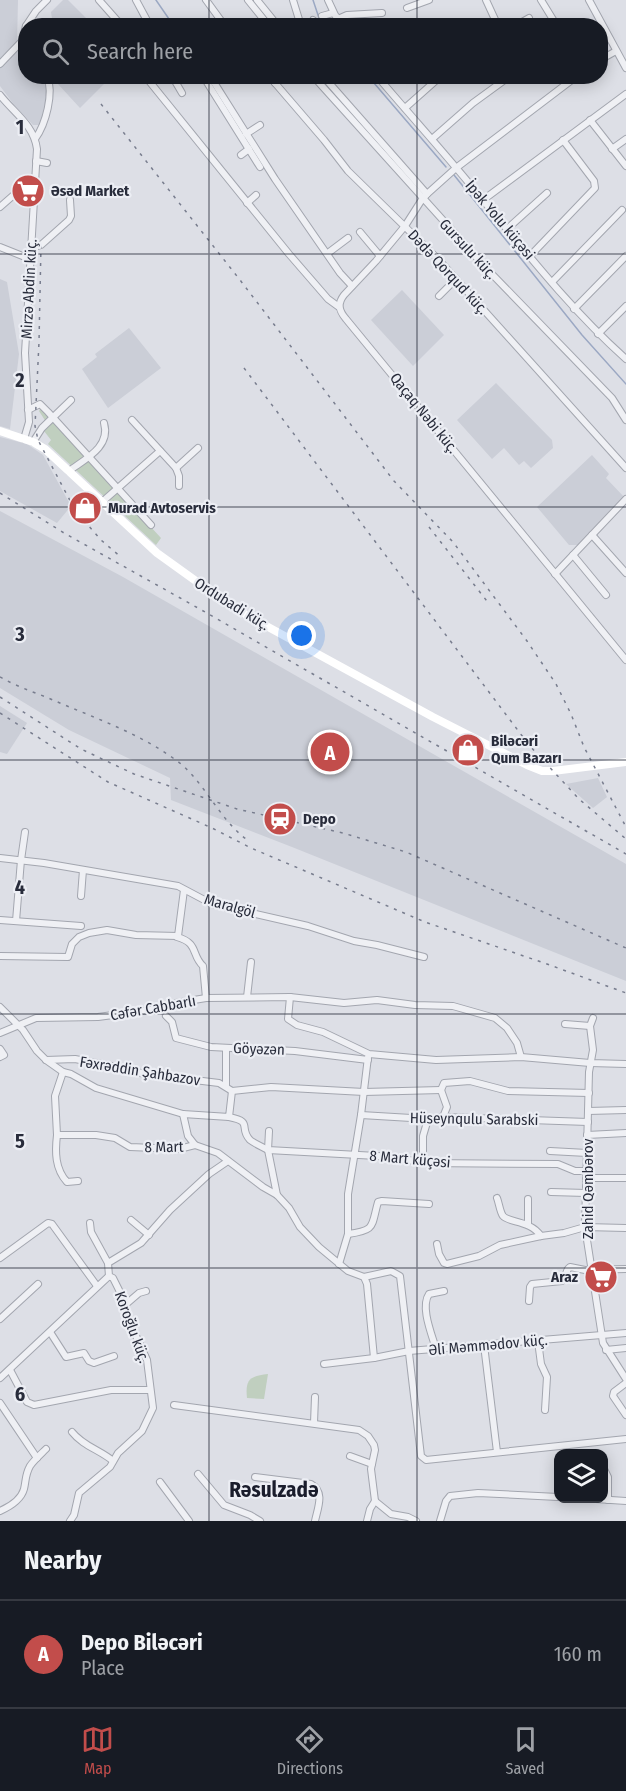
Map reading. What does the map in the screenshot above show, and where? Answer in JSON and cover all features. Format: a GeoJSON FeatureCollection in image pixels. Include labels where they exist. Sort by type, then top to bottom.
{"type":"FeatureCollection","features":[{"type":"Feature","properties":{"kind":"main road","name":"Ordubadi küç."},"geometry":{"type":"LineString","coordinates":[[0,431],[29,440],[45,449],[157,553],[229,604],[452,727],[527,765],[548,772],[626,762]]}},
{"type":"Feature","properties":{"kind":"street"},"geometry":{"type":"LineString","coordinates":[[31,18],[47,0]]}},
{"type":"Feature","properties":{"kind":"street"},"geometry":{"type":"LineString","coordinates":[[99,0],[115,18]]}},
{"type":"Feature","properties":{"kind":"street"},"geometry":{"type":"LineString","coordinates":[[136,0],[146,18]]}},
{"type":"Feature","properties":{"kind":"street"},"geometry":{"type":"LineString","coordinates":[[206,0],[219,18]]}},
{"type":"Feature","properties":{"kind":"street"},"geometry":{"type":"LineString","coordinates":[[248,0],[262,18]]}},
{"type":"Feature","properties":{"kind":"street"},"geometry":{"type":"LineString","coordinates":[[257,0],[272,18]]}},
{"type":"Feature","properties":{"kind":"street"},"geometry":{"type":"LineString","coordinates":[[293,0],[299,18]]}},
{"type":"Feature","properties":{"kind":"street"},"geometry":{"type":"LineString","coordinates":[[328,0],[337,18]]}},
{"type":"Feature","properties":{"kind":"street"},"geometry":{"type":"LineString","coordinates":[[407,8],[429,0]]}},
{"type":"Feature","properties":{"kind":"street"},"geometry":{"type":"LineString","coordinates":[[486,0],[494,18]]}},
{"type":"Feature","properties":{"kind":"street"},"geometry":{"type":"LineString","coordinates":[[542,0],[552,18]]}},
{"type":"Feature","properties":{"kind":"street"},"geometry":{"type":"LineString","coordinates":[[589,0],[599,18]]}},
{"type":"Feature","properties":{"kind":"street"},"geometry":{"type":"LineString","coordinates":[[322,16],[333,13]]}},
{"type":"Feature","properties":{"kind":"street"},"geometry":{"type":"LineString","coordinates":[[340,18],[347,15],[382,13]]}},
{"type":"Feature","properties":{"kind":"street"},"geometry":{"type":"LineString","coordinates":[[608,36],[626,68]]}},
{"type":"Feature","properties":{"kind":"street"},"geometry":{"type":"LineString","coordinates":[[0,64],[18,48]]}},
{"type":"Feature","properties":{"kind":"street"},"geometry":{"type":"LineString","coordinates":[[608,56],[616,51]]}},
{"type":"Feature","properties":{"kind":"street","name":"Mirzə Abdin küç."},"geometry":{"type":"LineString","coordinates":[[29,440],[25,353],[36,161],[35,139],[42,126],[50,95],[49,84]]}},
{"type":"Feature","properties":{"kind":"street","name":"Qaçaq Nəbi küç."},"geometry":{"type":"LineString","coordinates":[[151,84],[328,299],[339,307],[346,319],[626,660]]}},
{"type":"Feature","properties":{"kind":"street"},"geometry":{"type":"LineString","coordinates":[[177,84],[182,93]]}},
{"type":"Feature","properties":{"kind":"street"},"geometry":{"type":"LineString","coordinates":[[208,84],[260,167]]}},
{"type":"Feature","properties":{"kind":"street"},"geometry":{"type":"LineString","coordinates":[[215,84],[275,179],[340,273],[352,286]]}},
{"type":"Feature","properties":{"kind":"street","name":"Dədə Qorqud küç."},"geometry":{"type":"LineString","coordinates":[[276,84],[348,171],[456,279],[626,468]]}},
{"type":"Feature","properties":{"kind":"street","name":"Gursulu küç."},"geometry":{"type":"LineString","coordinates":[[320,84],[425,196],[518,302],[612,398],[626,420]]}},
{"type":"Feature","properties":{"kind":"street"},"geometry":{"type":"LineString","coordinates":[[330,84],[425,196]]}},
{"type":"Feature","properties":{"kind":"street","name":"İpək Yolu küçəsi"},"geometry":{"type":"LineString","coordinates":[[384,84],[574,309],[626,359]]}},
{"type":"Feature","properties":{"kind":"street"},"geometry":{"type":"LineString","coordinates":[[405,108],[432,84]]}},
{"type":"Feature","properties":{"kind":"street"},"geometry":{"type":"LineString","coordinates":[[432,139],[473,103],[499,84]]}},
{"type":"Feature","properties":{"kind":"street"},"geometry":{"type":"LineString","coordinates":[[339,307],[342,298],[405,226],[425,196],[456,168],[566,84]]}},
{"type":"Feature","properties":{"kind":"street"},"geometry":{"type":"LineString","coordinates":[[483,200],[626,94]]}},
{"type":"Feature","properties":{"kind":"street"},"geometry":{"type":"LineString","coordinates":[[0,95],[24,120],[35,139]]}},
{"type":"Feature","properties":{"kind":"street"},"geometry":{"type":"LineString","coordinates":[[590,120],[626,166]]}},
{"type":"Feature","properties":{"kind":"street"},"geometry":{"type":"LineString","coordinates":[[246,134],[260,125]]}},
{"type":"Feature","properties":{"kind":"street"},"geometry":{"type":"LineString","coordinates":[[612,149],[626,139]]}},
{"type":"Feature","properties":{"kind":"street"},"geometry":{"type":"LineString","coordinates":[[529,257],[595,188],[594,182],[563,140]]}},
{"type":"Feature","properties":{"kind":"street"},"geometry":{"type":"LineString","coordinates":[[241,155],[249,149]]}},
{"type":"Feature","properties":{"kind":"street"},"geometry":{"type":"LineString","coordinates":[[36,161],[47,163]]}},
{"type":"Feature","properties":{"kind":"street"},"geometry":{"type":"LineString","coordinates":[[0,207],[16,193],[33,197]]}},
{"type":"Feature","properties":{"kind":"street"},"geometry":{"type":"LineString","coordinates":[[507,229],[547,193]]}},
{"type":"Feature","properties":{"kind":"street"},"geometry":{"type":"LineString","coordinates":[[247,202],[256,195]]}},
{"type":"Feature","properties":{"kind":"street"},"geometry":{"type":"LineString","coordinates":[[31,248],[41,244],[69,220],[70,200]]}},
{"type":"Feature","properties":{"kind":"street"},"geometry":{"type":"LineString","coordinates":[[552,282],[622,210]]}},
{"type":"Feature","properties":{"kind":"street"},"geometry":{"type":"LineString","coordinates":[[360,232],[380,256]]}},
{"type":"Feature","properties":{"kind":"street"},"geometry":{"type":"LineString","coordinates":[[328,253],[348,237]]}},
{"type":"Feature","properties":{"kind":"street"},"geometry":{"type":"LineString","coordinates":[[0,247],[30,259]]}},
{"type":"Feature","properties":{"kind":"street"},"geometry":{"type":"LineString","coordinates":[[574,309],[626,256]]}},
{"type":"Feature","properties":{"kind":"street"},"geometry":{"type":"LineString","coordinates":[[439,296],[456,279]]}},
{"type":"Feature","properties":{"kind":"street"},"geometry":{"type":"LineString","coordinates":[[598,334],[626,306]]}},
{"type":"Feature","properties":{"kind":"street"},"geometry":{"type":"LineString","coordinates":[[29,440],[71,400]]}},
{"type":"Feature","properties":{"kind":"street"},"geometry":{"type":"LineString","coordinates":[[28,410],[39,404],[151,525]]}},
{"type":"Feature","properties":{"kind":"street"},"geometry":{"type":"LineString","coordinates":[[132,420],[176,468],[179,486]]}},
{"type":"Feature","properties":{"kind":"street"},"geometry":{"type":"LineString","coordinates":[[69,471],[104,442],[106,432],[104,423]]}},
{"type":"Feature","properties":{"kind":"street"},"geometry":{"type":"LineString","coordinates":[[176,468],[198,448]]}},
{"type":"Feature","properties":{"kind":"street"},"geometry":{"type":"LineString","coordinates":[[102,502],[160,451]]}},
{"type":"Feature","properties":{"kind":"street"},"geometry":{"type":"LineString","coordinates":[[555,574],[626,499]]}},
{"type":"Feature","properties":{"kind":"street"},"geometry":{"type":"LineString","coordinates":[[592,535],[626,573]]}},
{"type":"Feature","properties":{"kind":"street"},"geometry":{"type":"LineString","coordinates":[[573,555],[606,595]]}},
{"type":"Feature","properties":{"kind":"street"},"geometry":{"type":"LineString","coordinates":[[16,921],[25,832]]}},
{"type":"Feature","properties":{"kind":"street","name":"Maralgöl"},"geometry":{"type":"LineString","coordinates":[[0,858],[178,886],[212,904],[308,926],[354,941],[424,957]]}},
{"type":"Feature","properties":{"kind":"street"},"geometry":{"type":"LineString","coordinates":[[81,896],[83,870]]}},
{"type":"Feature","properties":{"kind":"street"},"geometry":{"type":"LineString","coordinates":[[176,937],[180,932],[184,890]]}},
{"type":"Feature","properties":{"kind":"street"},"geometry":{"type":"LineString","coordinates":[[0,920],[81,926]]}},
{"type":"Feature","properties":{"kind":"street"},"geometry":{"type":"LineString","coordinates":[[0,956],[68,957],[72,944],[79,937],[107,930],[136,935],[176,937],[185,939],[194,948],[204,970],[206,998]]}},
{"type":"Feature","properties":{"kind":"street"},"geometry":{"type":"LineString","coordinates":[[247,997],[251,962]]}},
{"type":"Feature","properties":{"kind":"street"},"geometry":{"type":"LineString","coordinates":[[290,997],[288,1019],[297,1025],[322,1032],[368,1057],[436,1060],[521,1057],[626,1064]]}},
{"type":"Feature","properties":{"kind":"street","name":"Cəfər Cabbarlı"},"geometry":{"type":"LineString","coordinates":[[0,1033],[36,1018],[98,1017],[158,1010],[176,1003],[206,998],[290,997],[344,1003],[377,1000],[416,1005],[453,1006],[495,1018],[507,1028],[517,1043],[521,1057]]}},
{"type":"Feature","properties":{"kind":"street"},"geometry":{"type":"LineString","coordinates":[[0,1007],[19,1026],[37,1051],[63,1072],[96,1088],[183,1114],[241,1120],[250,1140],[268,1150]]}},
{"type":"Feature","properties":{"kind":"street","name":"Göyəzən"},"geometry":{"type":"LineString","coordinates":[[166,1016],[172,1022],[176,1038],[211,1047],[368,1057]]}},
{"type":"Feature","properties":{"kind":"street"},"geometry":{"type":"LineString","coordinates":[[565,1024],[590,1026],[593,1018]]}},
{"type":"Feature","properties":{"kind":"street","name":"Zahid Qəmbərov"},"geometry":{"type":"LineString","coordinates":[[590,1026],[593,1045],[590,1063],[585,1227],[602,1336],[606,1350],[626,1381]]}},
{"type":"Feature","properties":{"kind":"street"},"geometry":{"type":"LineString","coordinates":[[226,1048],[226,1086]]}},
{"type":"Feature","properties":{"kind":"street"},"geometry":{"type":"LineString","coordinates":[[0,1049],[3,1055],[0,1057]]}},
{"type":"Feature","properties":{"kind":"street"},"geometry":{"type":"LineString","coordinates":[[339,1264],[348,1234],[348,1194],[368,1057]]}},
{"type":"Feature","properties":{"kind":"street"},"geometry":{"type":"LineString","coordinates":[[71,1074],[75,1059]]}},
{"type":"Feature","properties":{"kind":"street","name":"Fəxrəddin Şahbazov"},"geometry":{"type":"LineString","coordinates":[[46,1060],[75,1059],[145,1074],[219,1083],[232,1091]]}},
{"type":"Feature","properties":{"kind":"street"},"geometry":{"type":"LineString","coordinates":[[63,1072],[55,1096],[56,1152],[60,1174],[67,1182],[78,1181]]}},
{"type":"Feature","properties":{"kind":"street"},"geometry":{"type":"LineString","coordinates":[[443,1117],[447,1107],[441,1090],[444,1083],[470,1081],[508,1091],[589,1092]]}},
{"type":"Feature","properties":{"kind":"street"},"geometry":{"type":"LineString","coordinates":[[229,1117],[232,1091],[271,1087],[364,1092],[441,1090]]}},
{"type":"Feature","properties":{"kind":"street"},"geometry":{"type":"LineString","coordinates":[[588,1111],[626,1110]]}},
{"type":"Feature","properties":{"kind":"street"},"geometry":{"type":"LineString","coordinates":[[183,1114],[188,1136],[195,1145],[218,1153],[277,1195],[312,1240],[348,1271],[364,1277],[391,1271],[400,1276],[421,1456],[426,1460],[626,1439]]}},
{"type":"Feature","properties":{"kind":"street","name":"Hüseynqulu Sarabski"},"geometry":{"type":"LineString","coordinates":[[361,1114],[428,1119],[443,1117],[588,1122]]}},
{"type":"Feature","properties":{"kind":"street"},"geometry":{"type":"LineString","coordinates":[[423,1163],[423,1136],[428,1119]]}},
{"type":"Feature","properties":{"kind":"street"},"geometry":{"type":"LineString","coordinates":[[269,1131],[268,1150],[277,1195]]}},
{"type":"Feature","properties":{"kind":"street"},"geometry":{"type":"LineString","coordinates":[[587,1135],[626,1133]]}},
{"type":"Feature","properties":{"kind":"street","name":"8 Mart"},"geometry":{"type":"LineString","coordinates":[[57,1135],[96,1135],[115,1138],[129,1147],[179,1149],[195,1145]]}},
{"type":"Feature","properties":{"kind":"street","name":"8 Mart küçəsi"},"geometry":{"type":"LineString","coordinates":[[268,1150],[395,1157],[423,1163],[558,1164],[587,1174],[626,1178]]}},
{"type":"Feature","properties":{"kind":"street"},"geometry":{"type":"LineString","coordinates":[[550,1151],[587,1153]]}},
{"type":"Feature","properties":{"kind":"street"},"geometry":{"type":"LineString","coordinates":[[90,1223],[91,1232],[108,1263],[141,1243],[170,1210],[209,1174],[228,1161]]}},
{"type":"Feature","properties":{"kind":"street"},"geometry":{"type":"LineString","coordinates":[[551,1192],[586,1193]]}},
{"type":"Feature","properties":{"kind":"street"},"geometry":{"type":"LineString","coordinates":[[497,1198],[505,1218],[528,1224],[541,1236]]}},
{"type":"Feature","properties":{"kind":"street"},"geometry":{"type":"LineString","coordinates":[[528,1199],[528,1224]]}},
{"type":"Feature","properties":{"kind":"street"},"geometry":{"type":"LineString","coordinates":[[348,1234],[366,1232],[371,1228],[378,1202],[429,1204]]}},
{"type":"Feature","properties":{"kind":"street"},"geometry":{"type":"LineString","coordinates":[[132,1220],[149,1235]]}},
{"type":"Feature","properties":{"kind":"street"},"geometry":{"type":"LineString","coordinates":[[0,1258],[48,1223],[52,1224],[97,1286]]}},
{"type":"Feature","properties":{"kind":"street"},"geometry":{"type":"LineString","coordinates":[[437,1244],[439,1254],[447,1264],[479,1256],[500,1245],[585,1227],[626,1228]]}},
{"type":"Feature","properties":{"kind":"street","name":"Koroğlu küç."},"geometry":{"type":"LineString","coordinates":[[70,1521],[74,1515],[79,1493],[110,1467],[118,1454],[142,1431],[153,1408],[147,1360],[126,1314],[123,1298],[113,1278],[109,1276],[108,1263]]}},
{"type":"Feature","properties":{"kind":"street"},"geometry":{"type":"LineString","coordinates":[[529,1301],[532,1284],[562,1281],[570,1267],[585,1270],[626,1269]]}},
{"type":"Feature","properties":{"kind":"street"},"geometry":{"type":"LineString","coordinates":[[0,1378],[109,1276]]}},
{"type":"Feature","properties":{"kind":"street"},"geometry":{"type":"LineString","coordinates":[[364,1277],[367,1284],[374,1358]]}},
{"type":"Feature","properties":{"kind":"street"},"geometry":{"type":"LineString","coordinates":[[0,1319],[38,1284]]}},
{"type":"Feature","properties":{"kind":"street"},"geometry":{"type":"LineString","coordinates":[[124,1305],[139,1293],[146,1291]]}},
{"type":"Feature","properties":{"kind":"street"},"geometry":{"type":"LineString","coordinates":[[436,1349],[429,1332],[426,1297],[431,1293],[444,1291]]}},
{"type":"Feature","properties":{"kind":"street"},"geometry":{"type":"LineString","coordinates":[[50,1332],[66,1357],[84,1353],[89,1361],[94,1363],[114,1356]]}},
{"type":"Feature","properties":{"kind":"street","name":"Əli Məmmədov küç."},"geometry":{"type":"LineString","coordinates":[[324,1364],[409,1351],[626,1333]]}},
{"type":"Feature","properties":{"kind":"street"},"geometry":{"type":"LineString","coordinates":[[538,1341],[541,1364],[547,1377],[545,1410]]}},
{"type":"Feature","properties":{"kind":"street"},"geometry":{"type":"LineString","coordinates":[[484,1345],[497,1452]]}},
{"type":"Feature","properties":{"kind":"street"},"geometry":{"type":"LineString","coordinates":[[606,1350],[626,1348]]}},
{"type":"Feature","properties":{"kind":"street"},"geometry":{"type":"LineString","coordinates":[[10,1370],[27,1402],[34,1405],[111,1390],[150,1390]]}},
{"type":"Feature","properties":{"kind":"street"},"geometry":{"type":"LineString","coordinates":[[626,1381],[614,1392],[613,1396],[626,1415]]}},
{"type":"Feature","properties":{"kind":"street"},"geometry":{"type":"LineString","coordinates":[[314,1423],[315,1397]]}},
{"type":"Feature","properties":{"kind":"street"},"geometry":{"type":"LineString","coordinates":[[0,1403],[37,1458]]}},
{"type":"Feature","properties":{"kind":"street"},"geometry":{"type":"LineString","coordinates":[[174,1405],[359,1430],[368,1436],[374,1445],[371,1478],[375,1500],[391,1514],[416,1521]]}},
{"type":"Feature","properties":{"kind":"street"},"geometry":{"type":"LineString","coordinates":[[72,1432],[82,1443],[113,1461]]}},
{"type":"Feature","properties":{"kind":"street"},"geometry":{"type":"LineString","coordinates":[[0,1511],[20,1497],[30,1465],[46,1449]]}},
{"type":"Feature","properties":{"kind":"street"},"geometry":{"type":"LineString","coordinates":[[350,1456],[372,1464]]}},
{"type":"Feature","properties":{"kind":"street"},"geometry":{"type":"LineString","coordinates":[[198,1474],[224,1505],[260,1521]]}},
{"type":"Feature","properties":{"kind":"street"},"geometry":{"type":"LineString","coordinates":[[255,1477],[310,1484],[317,1488],[320,1493],[315,1521]]}},
{"type":"Feature","properties":{"kind":"street"},"geometry":{"type":"LineString","coordinates":[[160,1482],[189,1521]]}},
{"type":"Feature","properties":{"kind":"street"},"geometry":{"type":"LineString","coordinates":[[440,1521],[446,1501],[450,1496],[478,1493],[554,1497]]}},
{"type":"Feature","properties":{"kind":"street"},"geometry":{"type":"LineString","coordinates":[[367,1521],[375,1500]]}},
{"type":"Feature","properties":{"kind":"street"},"geometry":{"type":"LineString","coordinates":[[608,1500],[626,1501]]}},
{"type":"Feature","properties":{"kind":"shaded area"},"geometry":{"type":"Polygon","coordinates":[[[0,0],[18,0],[17,44],[0,61],[0,0]]]}},
{"type":"Feature","properties":{"kind":"shaded area"},"geometry":{"type":"Polygon","coordinates":[[[63,0],[68,0],[86,18],[52,18],[51,12],[63,0]]]}},
{"type":"Feature","properties":{"kind":"shaded area"},"geometry":{"type":"Polygon","coordinates":[[[18,51],[18,84],[47,84],[48,90],[40,125],[33,125],[0,86],[0,68],[18,51]]]}},
{"type":"Feature","properties":{"kind":"shaded area"},"geometry":{"type":"Polygon","coordinates":[[[58,84],[104,84],[80,108],[58,84]]]}},
{"type":"Feature","properties":{"kind":"shaded area"},"geometry":{"type":"Polygon","coordinates":[[[0,279],[7,282],[19,354],[10,429],[0,426],[0,279]]]}},
{"type":"Feature","properties":{"kind":"shaded area"},"geometry":{"type":"Polygon","coordinates":[[[402,290],[444,335],[413,366],[371,320],[402,290]]]}},
{"type":"Feature","properties":{"kind":"shaded area"},"geometry":{"type":"Polygon","coordinates":[[[129,328],[161,368],[108,408],[82,369],[97,357],[95,354],[129,328]]]}},
{"type":"Feature","properties":{"kind":"shaded area"},"geometry":{"type":"Polygon","coordinates":[[[496,383],[552,440],[553,448],[531,468],[524,461],[519,465],[504,448],[492,459],[457,420],[496,383]]]}},
{"type":"Feature","properties":{"kind":"shaded area"},"geometry":{"type":"Polygon","coordinates":[[[0,437],[27,444],[43,455],[71,506],[57,523],[0,491],[0,437]]]}},
{"type":"Feature","properties":{"kind":"shaded area"},"geometry":{"type":"Polygon","coordinates":[[[592,455],[609,474],[606,478],[624,497],[579,545],[569,545],[537,507],[592,455]]]}},
{"type":"Feature","properties":{"kind":"shaded area"},"geometry":{"type":"Polygon","coordinates":[[[0,511],[123,577],[626,864],[626,981],[171,800],[170,778],[69,730],[0,688],[0,511]]]}},
{"type":"Feature","properties":{"kind":"shaded area"},"geometry":{"type":"Polygon","coordinates":[[[0,706],[27,723],[7,754],[0,752],[0,706]]]}},
{"type":"Feature","properties":{"kind":"shaded area"},"geometry":{"type":"Polygon","coordinates":[[[598,778],[607,797],[593,808],[566,784],[598,778]]]}},
{"type":"Feature","properties":{"kind":"green space"},"geometry":{"type":"Polygon","coordinates":[[[41,408],[161,538],[156,545],[48,444],[51,440],[44,431],[48,425],[39,411],[41,408]]]}},
{"type":"Feature","properties":{"kind":"green space"},"geometry":{"type":"Polygon","coordinates":[[[268,1374],[264,1399],[247,1398],[247,1387],[250,1380],[253,1377],[268,1374]]]}},
{"type":"Feature","properties":{"kind":"waterway"},"geometry":{"type":"LineString","coordinates":[[156,0],[168,18]]}},
{"type":"Feature","properties":{"kind":"waterway"},"geometry":{"type":"LineString","coordinates":[[252,0],[267,18]]}},
{"type":"Feature","properties":{"kind":"waterway"},"geometry":{"type":"LineString","coordinates":[[313,0],[319,18]]}},
{"type":"Feature","properties":{"kind":"waterway"},"geometry":{"type":"LineString","coordinates":[[139,12],[142,18]]}},
{"type":"Feature","properties":{"kind":"waterway"},"geometry":{"type":"LineString","coordinates":[[325,84],[375,140]]}},
{"type":"Feature","properties":{"kind":"waterway"},"geometry":{"type":"LineString","coordinates":[[375,84],[446,167]]}},
{"type":"Feature","properties":{"kind":"waterway"},"geometry":{"type":"LineString","coordinates":[[454,175],[582,335],[626,384]]}},
{"type":"Feature","properties":{"kind":"railway"},"geometry":{"type":"LineString","coordinates":[[101,104],[394,481],[453,542],[527,641],[556,684],[584,747],[626,827]]}},
{"type":"Feature","properties":{"kind":"railway"},"geometry":{"type":"LineString","coordinates":[[41,245],[35,426],[38,440],[75,510],[101,540],[122,558]]}},
{"type":"Feature","properties":{"kind":"railway"},"geometry":{"type":"LineString","coordinates":[[244,368],[529,745],[579,799],[626,839]]}},
{"type":"Feature","properties":{"kind":"railway"},"geometry":{"type":"LineString","coordinates":[[0,493],[64,533],[626,854]]}},
{"type":"Feature","properties":{"kind":"railway"},"geometry":{"type":"LineString","coordinates":[[429,527],[490,605]]}},
{"type":"Feature","properties":{"kind":"railway"},"geometry":{"type":"LineString","coordinates":[[0,677],[127,732],[158,748],[184,766],[227,820],[246,839]]}},
{"type":"Feature","properties":{"kind":"railway"},"geometry":{"type":"LineString","coordinates":[[0,697],[81,749],[134,774],[237,809],[343,833],[406,852],[626,948]]}},
{"type":"Feature","properties":{"kind":"railway"},"geometry":{"type":"LineString","coordinates":[[0,713],[108,782],[212,828],[251,848],[425,922],[626,993]]}},
{"type":"Feature","properties":{"kind":"place","name":"Əsəd Market"},"geometry":{"type":"Point","coordinates":[28,191]}},
{"type":"Feature","properties":{"kind":"place","name":"Murad Avtoservis"},"geometry":{"type":"Point","coordinates":[85,508]}},
{"type":"Feature","properties":{"kind":"place","name":"Biləcəri Qum Bazarı"},"geometry":{"type":"Point","coordinates":[468,750]}},
{"type":"Feature","properties":{"kind":"place","name":"Depo Biləcəri"},"geometry":{"type":"Point","coordinates":[330,752]}},
{"type":"Feature","properties":{"kind":"place","name":"Depo"},"geometry":{"type":"Point","coordinates":[280,819]}},
{"type":"Feature","properties":{"kind":"place","name":"Araz"},"geometry":{"type":"Point","coordinates":[601,1277]}},
{"type":"Feature","properties":{"kind":"district","name":"Rəsulzadə"},"geometry":{"type":"Point","coordinates":[274,1490]}}]}
